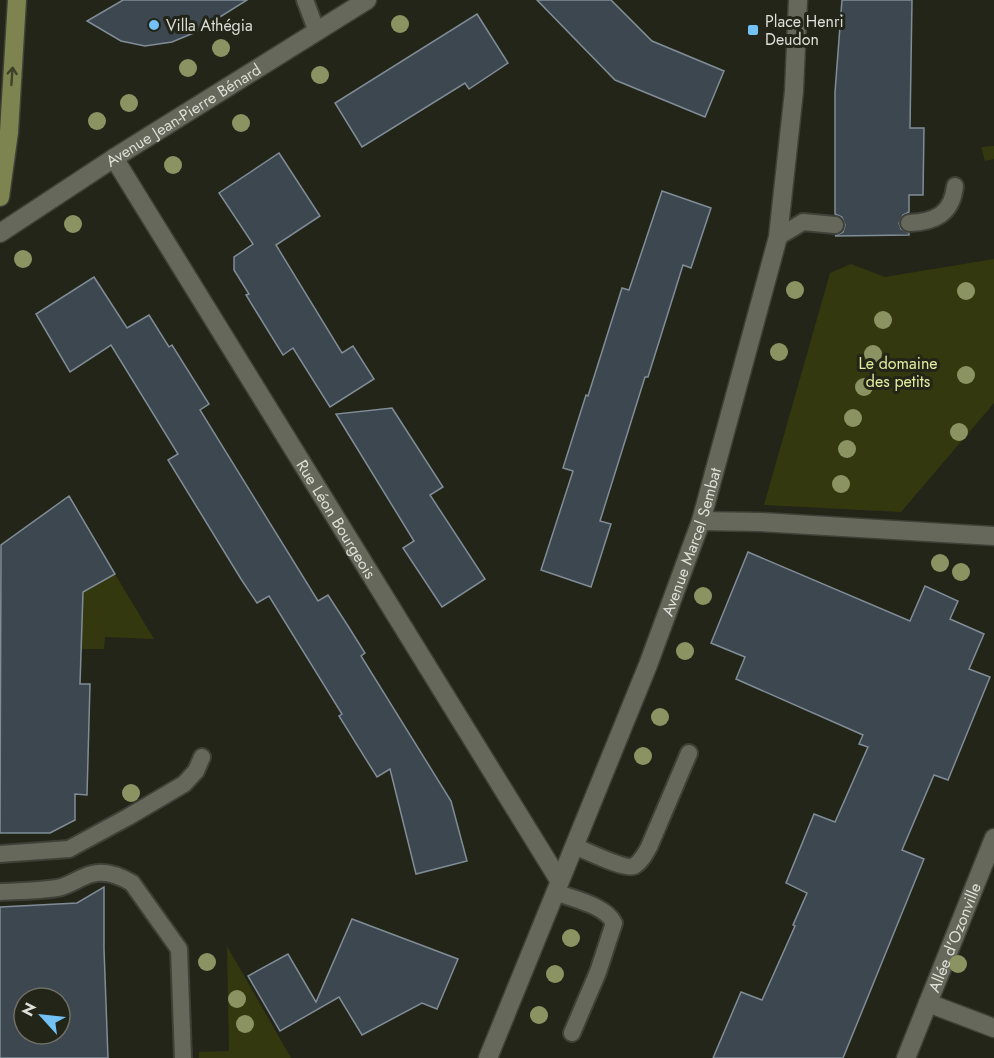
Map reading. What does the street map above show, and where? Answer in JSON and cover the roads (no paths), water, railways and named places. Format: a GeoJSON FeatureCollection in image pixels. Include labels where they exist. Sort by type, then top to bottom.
{"type":"FeatureCollection","features":[{"type":"Feature","properties":{"kind":"main road"},"geometry":{"type":"LineString","coordinates":[[0,197],[9,132],[17,0]]}},
{"type":"Feature","properties":{"kind":"street","name":"Avenue Jean-Pierre Bénard"},"geometry":{"type":"LineString","coordinates":[[0,233],[114,158],[367,0]]}},
{"type":"Feature","properties":{"kind":"street","name":"Avenue Marcel Sembat"},"geometry":{"type":"LineString","coordinates":[[488,1058],[648,665],[700,520],[778,237],[794,91],[798,0]]}},
{"type":"Feature","properties":{"kind":"street","name":"Rue Léon Bourgeois"},"geometry":{"type":"LineString","coordinates":[[114,158],[557,886]]}},
{"type":"Feature","properties":{"kind":"street"},"geometry":{"type":"LineString","coordinates":[[700,520],[994,536]]}},
{"type":"Feature","properties":{"kind":"street","name":"Allée d'Ozonville"},"geometry":{"type":"LineString","coordinates":[[906,1058],[994,838]]}},
{"type":"Feature","properties":{"kind":"street","name":"Allée d'Ozonville"},"geometry":{"type":"LineString","coordinates":[[928,1003],[994,1028]]}},
{"type":"Feature","properties":{"kind":"lane"},"geometry":{"type":"LineString","coordinates":[[304,0],[317,32]]}},
{"type":"Feature","properties":{"kind":"lane"},"geometry":{"type":"LineString","coordinates":[[909,223],[923,222],[943,214],[950,206],[955,186]]}},
{"type":"Feature","properties":{"kind":"lane"},"geometry":{"type":"LineString","coordinates":[[778,237],[803,222],[835,225]]}},
{"type":"Feature","properties":{"kind":"lane"},"geometry":{"type":"LineString","coordinates":[[574,846],[624,866],[634,866],[649,847],[689,753]]}},
{"type":"Feature","properties":{"kind":"lane"},"geometry":{"type":"LineString","coordinates":[[0,854],[69,849],[128,818],[184,784],[196,771],[202,757]]}},
{"type":"Feature","properties":{"kind":"lane"},"geometry":{"type":"LineString","coordinates":[[0,892],[58,888],[74,884],[91,874],[106,873],[120,876],[132,883],[178,949],[183,1058]]}},
{"type":"Feature","properties":{"kind":"lane"},"geometry":{"type":"LineString","coordinates":[[557,886],[611,916],[615,923],[598,972],[572,1033]]}},
{"type":"Feature","properties":{"kind":"place","name":"Villa Athégia"},"geometry":{"type":"Point","coordinates":[154,25]}},
{"type":"Feature","properties":{"kind":"place","name":"Place Henri Deudon"},"geometry":{"type":"Point","coordinates":[753,30]}},
{"type":"Feature","properties":{"kind":"park label","name":"Le domaine des petits"},"geometry":{"type":"Point","coordinates":[898,372]}}]}
